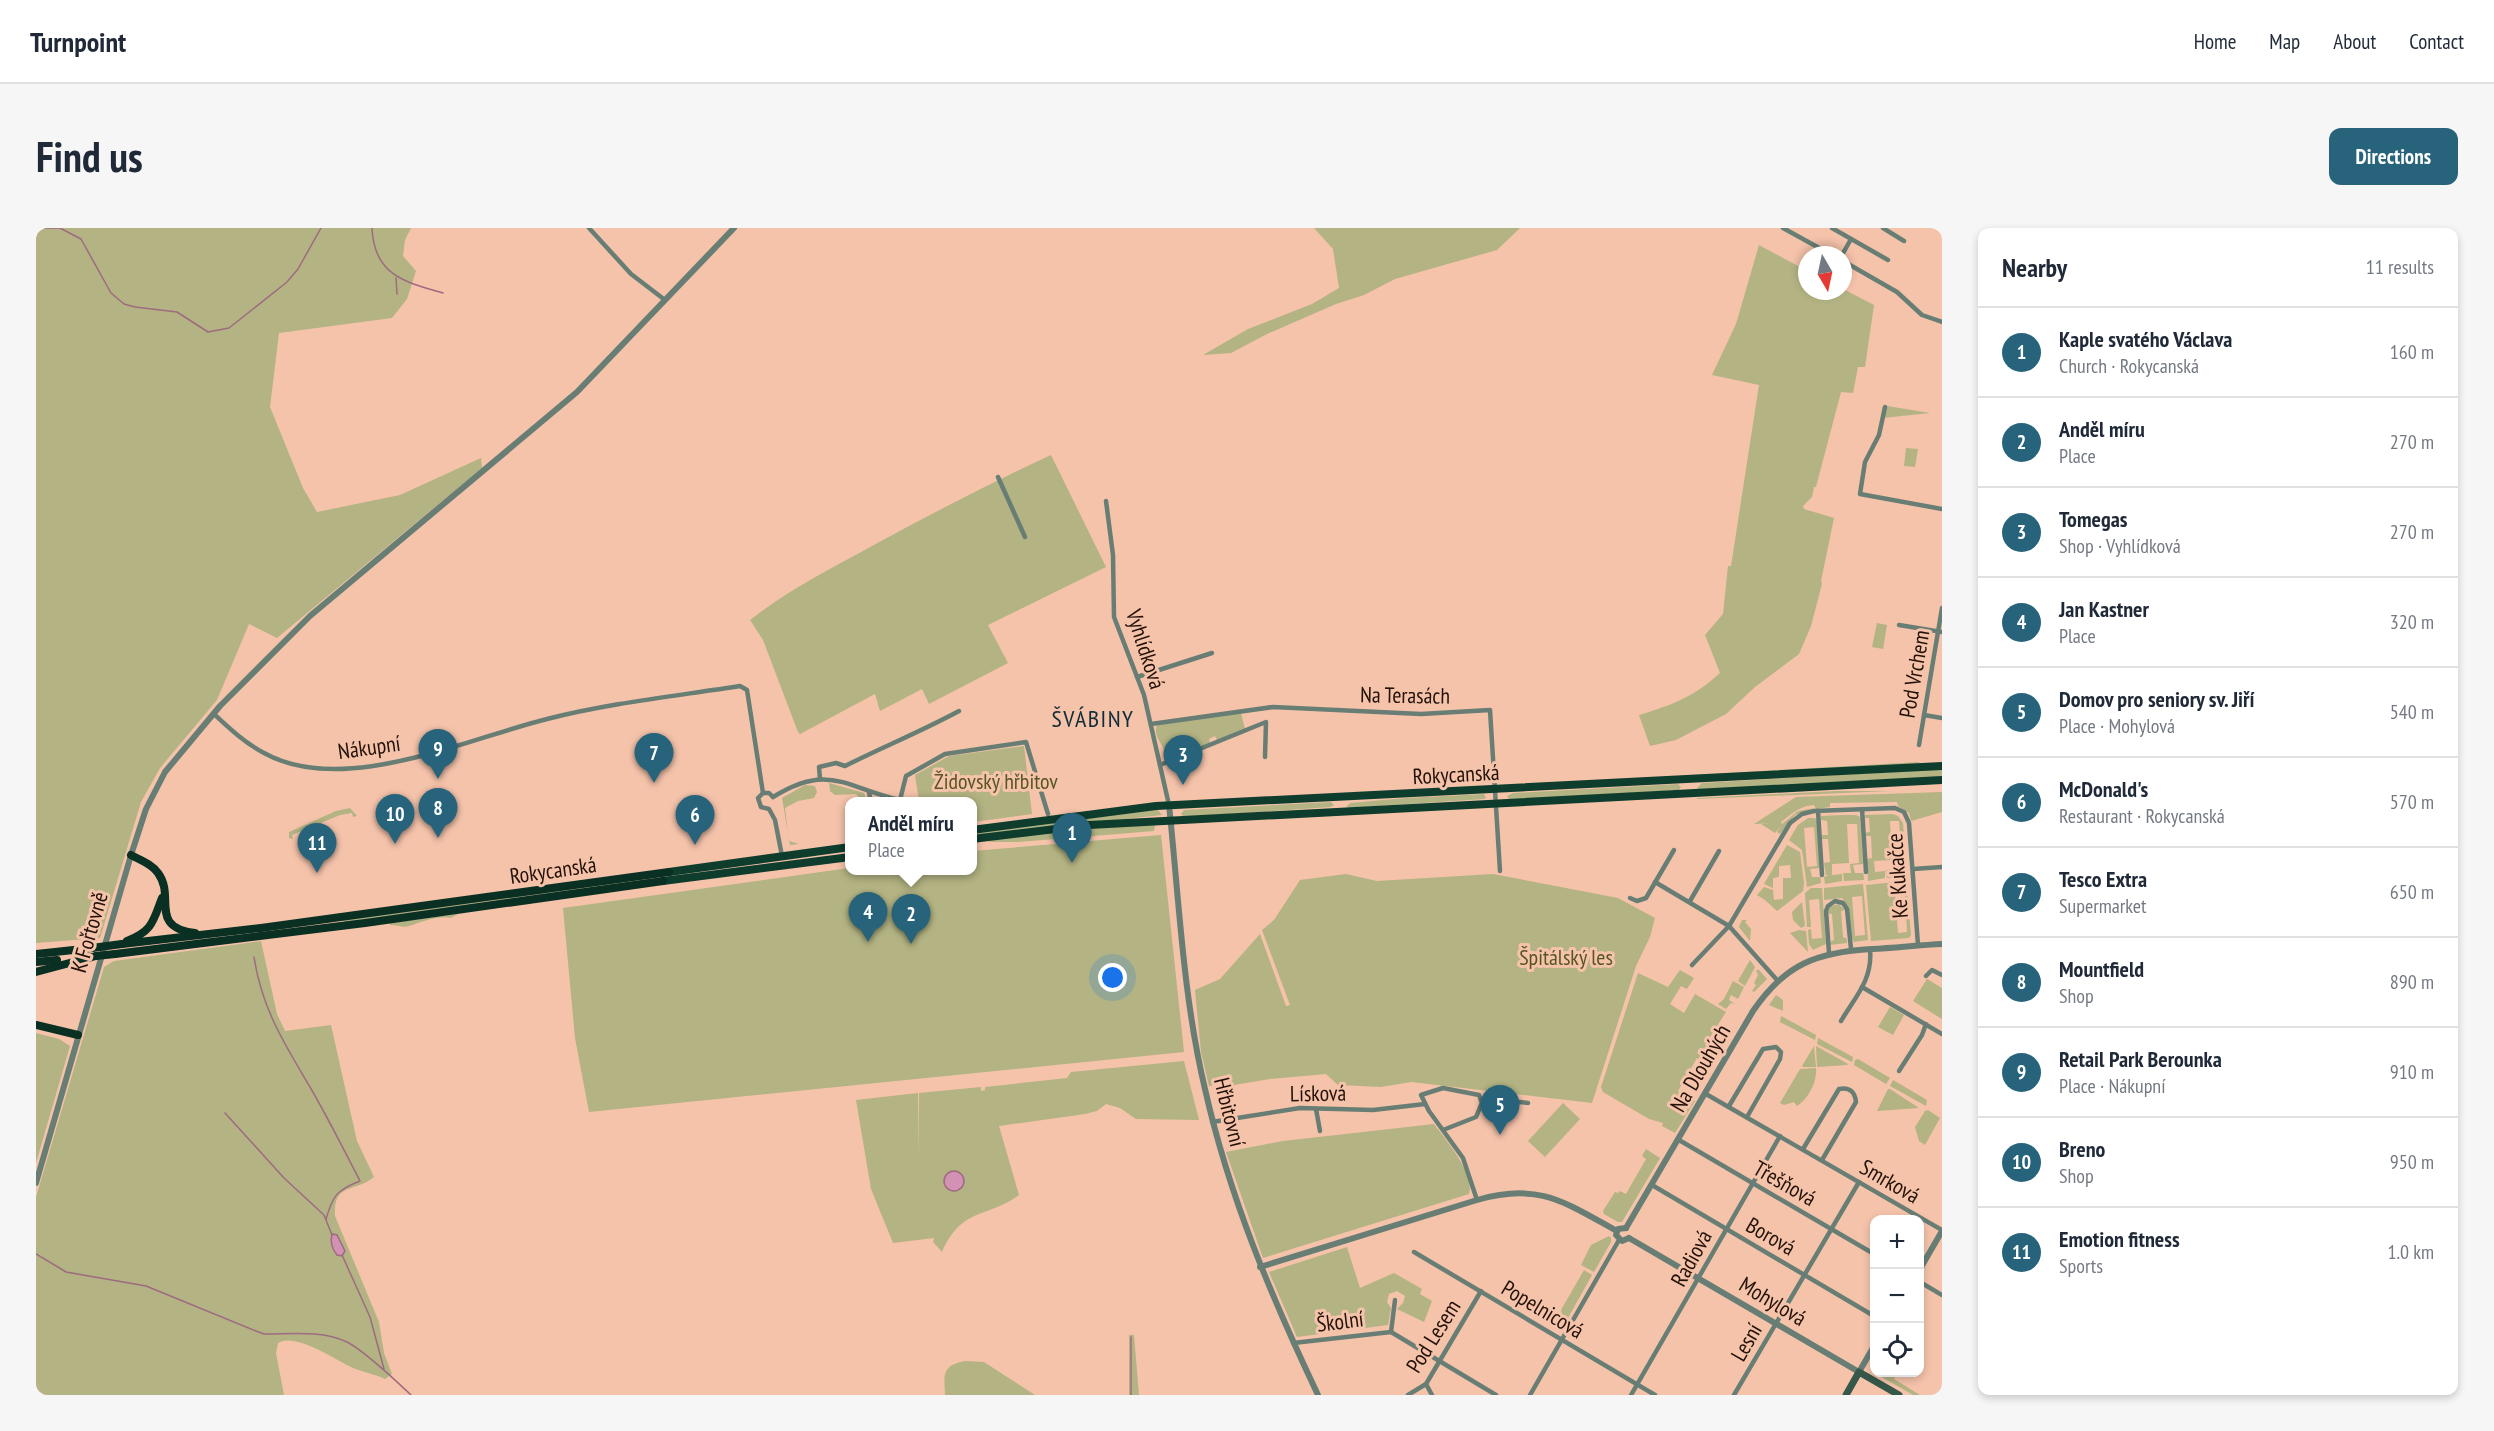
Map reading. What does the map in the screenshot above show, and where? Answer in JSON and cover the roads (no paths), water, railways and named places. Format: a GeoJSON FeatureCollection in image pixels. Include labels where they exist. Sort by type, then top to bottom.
{"type":"FeatureCollection","features":[{"type":"Feature","properties":{"kind":"highway"},"geometry":{"type":"LineString","coordinates":[[131,855],[153,868],[163,882],[165,913],[170,923],[181,930],[210,935]]}},
{"type":"Feature","properties":{"kind":"highway","name":"Rokycanská"},"geometry":{"type":"LineString","coordinates":[[264,935],[669,872]]}},
{"type":"Feature","properties":{"kind":"highway","name":"Rokycanská"},"geometry":{"type":"LineString","coordinates":[[264,935],[663,881]]}},
{"type":"Feature","properties":{"kind":"highway"},"geometry":{"type":"LineString","coordinates":[[113,950],[140,935],[152,924],[163,895],[163,882]]}},
{"type":"Feature","properties":{"kind":"highway"},"geometry":{"type":"LineString","coordinates":[[122,943],[210,935],[264,935]]}},
{"type":"Feature","properties":{"kind":"highway"},"geometry":{"type":"LineString","coordinates":[[36,962],[94,952],[264,935]]}},
{"type":"Feature","properties":{"kind":"highway"},"geometry":{"type":"LineString","coordinates":[[36,954],[94,952]]}},
{"type":"Feature","properties":{"kind":"highway"},"geometry":{"type":"LineString","coordinates":[[36,972],[94,952]]}},
{"type":"Feature","properties":{"kind":"highway"},"geometry":{"type":"LineString","coordinates":[[36,1025],[78,1035]]}},
{"type":"Feature","properties":{"kind":"main road","name":"Rokycanská"},"geometry":{"type":"LineString","coordinates":[[977,829],[1168,805],[1942,766]]}},
{"type":"Feature","properties":{"kind":"main road","name":"Rokycanská"},"geometry":{"type":"LineString","coordinates":[[977,838],[1056,828],[1170,821],[1942,780]]}},
{"type":"Feature","properties":{"kind":"main road","name":"Rokycanská"},"geometry":{"type":"LineString","coordinates":[[669,872],[845,848]]}},
{"type":"Feature","properties":{"kind":"main road","name":"Rokycanská"},"geometry":{"type":"LineString","coordinates":[[663,881],[845,857]]}},
{"type":"Feature","properties":{"kind":"main road"},"geometry":{"type":"LineString","coordinates":[[1846,1395],[1859,1372]]}},
{"type":"Feature","properties":{"kind":"main road","name":"Mohylová"},"geometry":{"type":"LineString","coordinates":[[1859,1372],[1899,1395]]}},
{"type":"Feature","properties":{"kind":"street"},"geometry":{"type":"LineString","coordinates":[[589,228],[632,274],[665,300]]}},
{"type":"Feature","properties":{"kind":"street","name":"K Fořtovně"},"geometry":{"type":"LineString","coordinates":[[36,1183],[131,855],[146,809],[165,772],[215,712],[310,616],[577,392],[734,228]]}},
{"type":"Feature","properties":{"kind":"street"},"geometry":{"type":"LineString","coordinates":[[1783,228],[1816,246]]}},
{"type":"Feature","properties":{"kind":"street"},"geometry":{"type":"LineString","coordinates":[[1832,228],[1888,260]]}},
{"type":"Feature","properties":{"kind":"street"},"geometry":{"type":"LineString","coordinates":[[1883,228],[1904,241]]}},
{"type":"Feature","properties":{"kind":"street"},"geometry":{"type":"LineString","coordinates":[[1847,246],[1851,239]]}},
{"type":"Feature","properties":{"kind":"street"},"geometry":{"type":"LineString","coordinates":[[1852,266],[1897,292],[1922,315],[1942,322]]}},
{"type":"Feature","properties":{"kind":"street"},"geometry":{"type":"LineString","coordinates":[[1885,407],[1879,435],[1865,462],[1860,494],[1942,509]]}},
{"type":"Feature","properties":{"kind":"street"},"geometry":{"type":"LineString","coordinates":[[998,477],[1025,537]]}},
{"type":"Feature","properties":{"kind":"street","name":"Vyhlídková"},"geometry":{"type":"LineString","coordinates":[[1106,501],[1113,555],[1114,617],[1137,677],[1151,724],[1168,805]]}},
{"type":"Feature","properties":{"kind":"street","name":"Pod Vrchem"},"geometry":{"type":"LineString","coordinates":[[1919,745],[1940,631],[1942,608]]}},
{"type":"Feature","properties":{"kind":"street"},"geometry":{"type":"LineString","coordinates":[[1899,625],[1940,631]]}},
{"type":"Feature","properties":{"kind":"street"},"geometry":{"type":"LineString","coordinates":[[1137,677],[1212,653]]}},
{"type":"Feature","properties":{"kind":"street","name":"Nákupní"},"geometry":{"type":"LineString","coordinates":[[215,712],[233,732],[264,753],[288,763],[331,769],[401,761],[546,719],[740,686],[747,690],[764,793]]}},
{"type":"Feature","properties":{"kind":"street","name":"Na Terasách"},"geometry":{"type":"LineString","coordinates":[[1151,724],[1273,706],[1421,714],[1491,710],[1495,790]]}},
{"type":"Feature","properties":{"kind":"street"},"geometry":{"type":"LineString","coordinates":[[820,779],[819,767],[836,763],[845,766],[959,711]]}},
{"type":"Feature","properties":{"kind":"street"},"geometry":{"type":"LineString","coordinates":[[1924,715],[1942,718]]}},
{"type":"Feature","properties":{"kind":"street"},"geometry":{"type":"LineString","coordinates":[[1160,765],[1266,722],[1265,757]]}},
{"type":"Feature","properties":{"kind":"street"},"geometry":{"type":"LineString","coordinates":[[901,797],[906,776],[945,754],[1026,742],[1048,814]]}},
{"type":"Feature","properties":{"kind":"street"},"geometry":{"type":"LineString","coordinates":[[773,797],[801,784],[820,779],[845,781],[869,792],[888,797]]}},
{"type":"Feature","properties":{"kind":"street"},"geometry":{"type":"LineString","coordinates":[[1495,790],[1500,871]]}},
{"type":"Feature","properties":{"kind":"street"},"geometry":{"type":"LineString","coordinates":[[869,792],[870,797]]}},
{"type":"Feature","properties":{"kind":"street"},"geometry":{"type":"LineString","coordinates":[[769,809],[774,804],[773,797],[769,793],[764,793],[758,800],[761,807],[769,809],[775,820],[784,866]]}},
{"type":"Feature","properties":{"kind":"street","name":"Hřbitovní"},"geometry":{"type":"LineString","coordinates":[[1168,805],[1192,1021],[1212,1122],[1260,1267],[1318,1395]]}},
{"type":"Feature","properties":{"kind":"street","name":"Ke Kukačce"},"geometry":{"type":"LineString","coordinates":[[1692,965],[1729,926],[1786,827],[1802,814],[1818,811],[1895,808],[1906,814],[1909,823],[1918,945]]}},
{"type":"Feature","properties":{"kind":"street","name":"Ke Kukačce"},"geometry":{"type":"LineString","coordinates":[[1862,809],[1866,872]]}},
{"type":"Feature","properties":{"kind":"street"},"geometry":{"type":"LineString","coordinates":[[1818,811],[1822,875]]}},
{"type":"Feature","properties":{"kind":"street"},"geometry":{"type":"LineString","coordinates":[[1630,898],[1637,901],[1646,898],[1674,850]]}},
{"type":"Feature","properties":{"kind":"street"},"geometry":{"type":"LineString","coordinates":[[1690,901],[1719,851]]}},
{"type":"Feature","properties":{"kind":"street"},"geometry":{"type":"LineString","coordinates":[[1913,869],[1942,867]]}},
{"type":"Feature","properties":{"kind":"street"},"geometry":{"type":"LineString","coordinates":[[1655,882],[1729,926],[1778,981]]}},
{"type":"Feature","properties":{"kind":"street"},"geometry":{"type":"LineString","coordinates":[[1829,953],[1826,911],[1828,906],[1835,902],[1843,903],[1847,909],[1851,949]]}},
{"type":"Feature","properties":{"kind":"street","name":"Na Dlouhých"},"geometry":{"type":"LineString","coordinates":[[1627,1227],[1753,1011],[1778,981],[1805,961],[1829,953],[1851,949],[1942,944]]}},
{"type":"Feature","properties":{"kind":"street"},"geometry":{"type":"LineString","coordinates":[[1841,1021],[1871,969],[1870,949]]}},
{"type":"Feature","properties":{"kind":"street"},"geometry":{"type":"LineString","coordinates":[[1926,976],[1932,970],[1942,975]]}},
{"type":"Feature","properties":{"kind":"street"},"geometry":{"type":"LineString","coordinates":[[1862,987],[1942,1034]]}},
{"type":"Feature","properties":{"kind":"street"},"geometry":{"type":"LineString","coordinates":[[1899,1071],[1922,1035],[1926,1024]]}},
{"type":"Feature","properties":{"kind":"street"},"geometry":{"type":"LineString","coordinates":[[1729,1106],[1763,1049],[1776,1047],[1781,1052],[1780,1059],[1747,1117]]}},
{"type":"Feature","properties":{"kind":"street"},"geometry":{"type":"LineString","coordinates":[[1443,1130],[1476,1117],[1482,1103],[1479,1095],[1443,1088],[1421,1095],[1425,1104],[1462,1158],[1477,1200]]}},
{"type":"Feature","properties":{"kind":"street"},"geometry":{"type":"LineString","coordinates":[[1803,1149],[1839,1089],[1851,1090],[1855,1094],[1856,1102],[1822,1160]]}},
{"type":"Feature","properties":{"kind":"street","name":"Smrková"},"geometry":{"type":"LineString","coordinates":[[1706,1094],[1942,1230]]}},
{"type":"Feature","properties":{"kind":"street"},"geometry":{"type":"LineString","coordinates":[[1482,1103],[1496,1099],[1528,1102]]}},
{"type":"Feature","properties":{"kind":"street","name":"Lísková"},"geometry":{"type":"LineString","coordinates":[[1212,1122],[1284,1110],[1373,1110],[1425,1104]]}},
{"type":"Feature","properties":{"kind":"street"},"geometry":{"type":"LineString","coordinates":[[1317,1109],[1320,1131]]}},
{"type":"Feature","properties":{"kind":"street","name":"Radiová"},"geometry":{"type":"LineString","coordinates":[[1631,1395],[1780,1137]]}},
{"type":"Feature","properties":{"kind":"street","name":"Třešňová"},"geometry":{"type":"LineString","coordinates":[[1679,1140],[1870,1251]]}},
{"type":"Feature","properties":{"kind":"street","name":"Lesní"},"geometry":{"type":"LineString","coordinates":[[1736,1394],[1859,1182]]}},
{"type":"Feature","properties":{"kind":"street","name":"Borová"},"geometry":{"type":"LineString","coordinates":[[1652,1185],[1870,1313]]}},
{"type":"Feature","properties":{"kind":"street"},"geometry":{"type":"LineString","coordinates":[[1260,1267],[1477,1200],[1509,1194],[1544,1195],[1565,1202],[1617,1230]]}},
{"type":"Feature","properties":{"kind":"street"},"geometry":{"type":"LineString","coordinates":[[1617,1230],[1627,1227],[1629,1232],[1629,1238],[1624,1241],[1619,1240]]}},
{"type":"Feature","properties":{"kind":"street"},"geometry":{"type":"LineString","coordinates":[[1617,1230],[1616,1235],[1619,1240]]}},
{"type":"Feature","properties":{"kind":"street"},"geometry":{"type":"LineString","coordinates":[[1924,1262],[1942,1230]]}},
{"type":"Feature","properties":{"kind":"street","name":"Mohylová"},"geometry":{"type":"LineString","coordinates":[[1629,1238],[1859,1372]]}},
{"type":"Feature","properties":{"kind":"street"},"geometry":{"type":"LineString","coordinates":[[1530,1395],[1619,1240]]}},
{"type":"Feature","properties":{"kind":"street","name":"Popelnicová"},"geometry":{"type":"LineString","coordinates":[[1414,1252],[1655,1395]]}},
{"type":"Feature","properties":{"kind":"street"},"geometry":{"type":"LineString","coordinates":[[1924,1284],[1942,1295]]}},
{"type":"Feature","properties":{"kind":"street","name":"Pod Lesem"},"geometry":{"type":"LineString","coordinates":[[1408,1395],[1426,1384],[1481,1291]]}},
{"type":"Feature","properties":{"kind":"street","name":"Školní"},"geometry":{"type":"LineString","coordinates":[[1391,1332],[1395,1300]]}},
{"type":"Feature","properties":{"kind":"street","name":"Školní"},"geometry":{"type":"LineString","coordinates":[[1293,1343],[1391,1332],[1496,1395]]}},
{"type":"Feature","properties":{"kind":"street"},"geometry":{"type":"LineString","coordinates":[[1859,1372],[1870,1354]]}},
{"type":"Feature","properties":{"kind":"street"},"geometry":{"type":"LineString","coordinates":[[1426,1384],[1432,1395]]}},
{"type":"Feature","properties":{"kind":"waterway"},"geometry":{"type":"LineString","coordinates":[[36,228],[60,228],[81,239],[111,293],[124,304],[177,312],[208,332],[229,328],[287,282],[298,269],[321,228]]}},
{"type":"Feature","properties":{"kind":"waterway"},"geometry":{"type":"LineString","coordinates":[[372,228],[378,256],[385,266],[404,280],[443,293]]}},
{"type":"Feature","properties":{"kind":"waterway"},"geometry":{"type":"LineString","coordinates":[[396,278],[397,294]]}},
{"type":"Feature","properties":{"kind":"waterway"},"geometry":{"type":"LineString","coordinates":[[254,957],[262,993],[275,1025],[360,1181],[337,1194],[326,1219]]}},
{"type":"Feature","properties":{"kind":"waterway"},"geometry":{"type":"LineString","coordinates":[[225,1113],[284,1178],[324,1215],[332,1235]]}},
{"type":"Feature","properties":{"kind":"waterway"},"geometry":{"type":"LineString","coordinates":[[36,1254],[66,1272],[146,1286],[264,1334],[306,1334],[337,1338],[362,1352],[411,1395]]}},
{"type":"Feature","properties":{"kind":"waterway"},"geometry":{"type":"LineString","coordinates":[[342,1255],[370,1317],[384,1369]]}},
{"type":"Feature","properties":{"kind":"waterway"},"geometry":{"type":"LineString","coordinates":[[1131,1337],[1131,1395]]}},
{"type":"Feature","properties":{"kind":"place","name":"Retail Park Berounka"},"geometry":{"type":"Point","coordinates":[438,779]}},
{"type":"Feature","properties":{"kind":"place","name":"Tesco Extra"},"geometry":{"type":"Point","coordinates":[654,783]}},
{"type":"Feature","properties":{"kind":"place","name":"Tomegas"},"geometry":{"type":"Point","coordinates":[1183,785]}},
{"type":"Feature","properties":{"kind":"place","name":"Mountfield"},"geometry":{"type":"Point","coordinates":[438,838]}},
{"type":"Feature","properties":{"kind":"place","name":"Breno"},"geometry":{"type":"Point","coordinates":[395,844]}},
{"type":"Feature","properties":{"kind":"place","name":"McDonald's"},"geometry":{"type":"Point","coordinates":[695,845]}},
{"type":"Feature","properties":{"kind":"place","name":"Kaple svatého Václava"},"geometry":{"type":"Point","coordinates":[1072,863]}},
{"type":"Feature","properties":{"kind":"place","name":"Emotion fitness"},"geometry":{"type":"Point","coordinates":[317,873]}},
{"type":"Feature","properties":{"kind":"place","name":"Jan Kastner"},"geometry":{"type":"Point","coordinates":[868,942]}},
{"type":"Feature","properties":{"kind":"place","name":"Anděl míru"},"geometry":{"type":"Point","coordinates":[911,944]}},
{"type":"Feature","properties":{"kind":"place","name":"Domov pro seniory sv. Jiří"},"geometry":{"type":"Point","coordinates":[1500,1135]}},
{"type":"Feature","properties":{"kind":"district","name":"ŠVÁBINY"},"geometry":{"type":"Point","coordinates":[1093,718]}},
{"type":"Feature","properties":{"kind":"park label","name":"Židovský hřbitov"},"geometry":{"type":"Point","coordinates":[996,781]}},
{"type":"Feature","properties":{"kind":"park label","name":"Špitálský les"},"geometry":{"type":"Point","coordinates":[1566,957]}}]}
